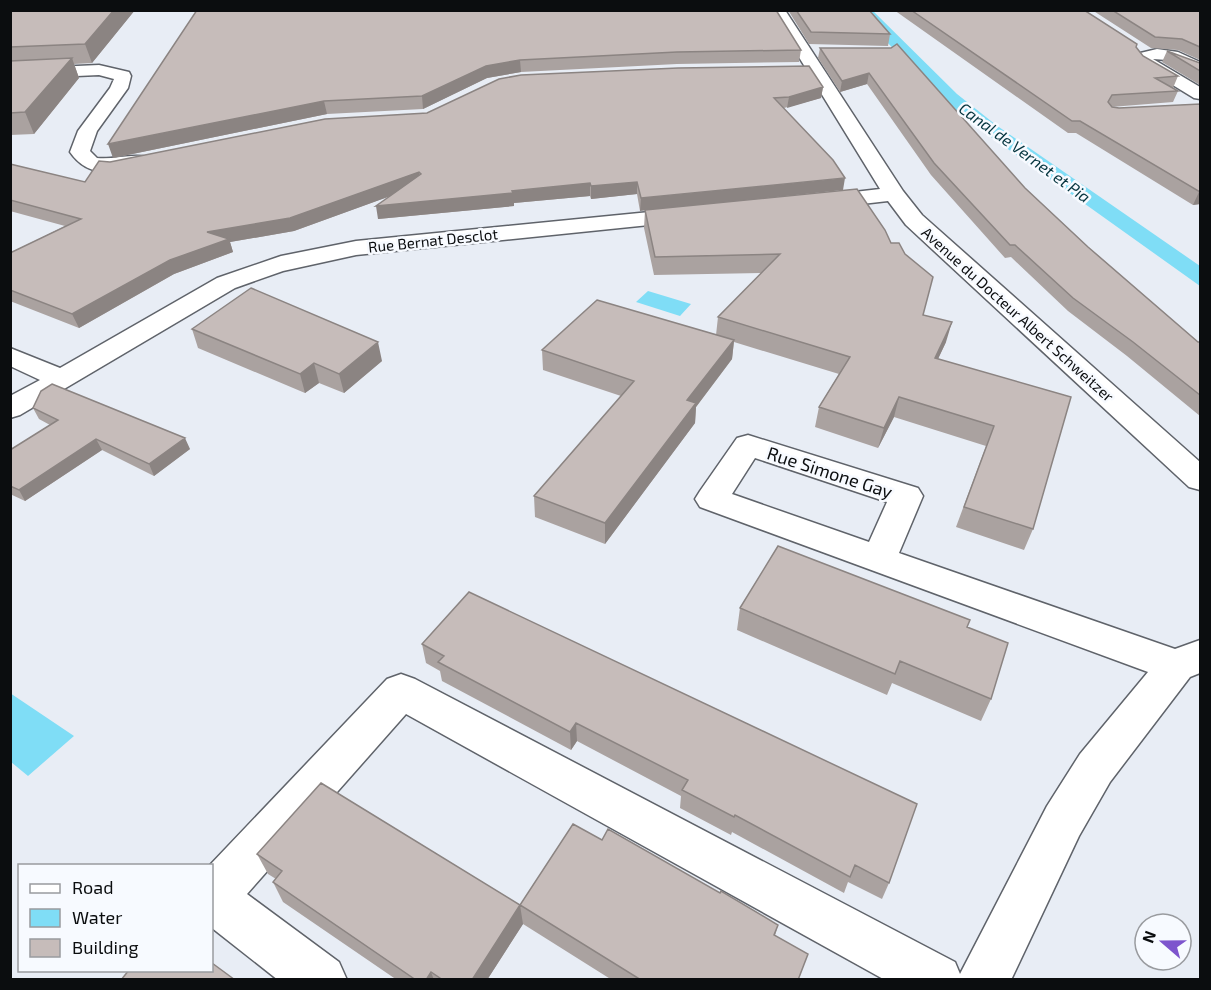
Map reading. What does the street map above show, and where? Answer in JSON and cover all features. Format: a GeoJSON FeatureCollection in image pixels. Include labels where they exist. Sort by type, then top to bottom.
{"type":"FeatureCollection","features":[{"type":"Feature","properties":{"kind":"street","name":"Avenue du Docteur Albert Schweitzer"},"geometry":{"type":"LineString","coordinates":[[777,10],[894,194],[914,220],[939,246],[1200,479]]}},
{"type":"Feature","properties":{"kind":"street"},"geometry":{"type":"LineString","coordinates":[[1197,103],[1142,60],[1141,52],[1176,57],[1200,69]]}},
{"type":"Feature","properties":{"kind":"street"},"geometry":{"type":"LineString","coordinates":[[10,74],[99,70],[123,76],[119,88],[88,131],[80,152],[91,165],[114,166],[159,157]]}},
{"type":"Feature","properties":{"kind":"street"},"geometry":{"type":"LineString","coordinates":[[800,204],[894,194]]}},
{"type":"Feature","properties":{"kind":"street","name":"Rue Bernat Desclot"},"geometry":{"type":"LineString","coordinates":[[10,410],[226,283],[263,267],[305,255],[706,213]]}},
{"type":"Feature","properties":{"kind":"street"},"geometry":{"type":"LineString","coordinates":[[10,356],[62,379]]}},
{"type":"Feature","properties":{"kind":"street","name":"Rue Simone Gay"},"geometry":{"type":"LineString","coordinates":[[879,559],[906,495],[748,445],[712,499],[879,559],[1188,661]]}},
{"type":"Feature","properties":{"kind":"street"},"geometry":{"type":"LineString","coordinates":[[984,980],[1063,821],[1095,768],[1188,661]]}},
{"type":"Feature","properties":{"kind":"street"},"geometry":{"type":"LineString","coordinates":[[213,897],[401,691],[937,980]]}},
{"type":"Feature","properties":{"kind":"street"},"geometry":{"type":"LineString","coordinates":[[213,899],[321,980]]}},
{"type":"Feature","properties":{"kind":"water","name":"Canal de Vernet et Pia"},"geometry":{"type":"Polygon","coordinates":[[[857,11],[873,11],[957,94],[996,125],[1200,266],[1200,286],[977,127],[938,95],[857,11]]]}},
{"type":"Feature","properties":{"kind":"water"},"geometry":{"type":"Polygon","coordinates":[[[648,291],[691,304],[680,316],[636,302],[648,291]]]}},
{"type":"Feature","properties":{"kind":"water"},"geometry":{"type":"Polygon","coordinates":[[[10,693],[74,736],[28,776],[11,762],[10,693]]]}},
{"type":"Feature","properties":{"kind":"building"},"geometry":{"type":"Polygon","coordinates":[[[10,10],[114,10],[85,44],[10,47],[10,10]]]}},
{"type":"Feature","properties":{"kind":"building"},"geometry":{"type":"Polygon","coordinates":[[[197,10],[776,10],[801,50],[677,52],[520,60],[486,66],[422,96],[324,101],[108,144],[197,10]]]}},
{"type":"Feature","properties":{"kind":"building"},"geometry":{"type":"Polygon","coordinates":[[[796,10],[869,10],[890,34],[811,32],[796,10]]]}},
{"type":"Feature","properties":{"kind":"building"},"geometry":{"type":"Polygon","coordinates":[[[911,10],[1084,10],[1137,44],[1136,47],[1143,56],[1178,76],[1155,78],[1178,91],[1112,95],[1108,102],[1112,107],[1200,104],[1200,192],[1080,121],[1072,121],[911,10]]]}},
{"type":"Feature","properties":{"kind":"building"},"geometry":{"type":"Polygon","coordinates":[[[1112,10],[1200,10],[1200,47],[1182,39],[1155,37],[1112,10]]]}},
{"type":"Feature","properties":{"kind":"building"},"geometry":{"type":"Polygon","coordinates":[[[897,44],[1025,188],[1088,247],[1200,342],[1200,395],[1073,298],[1015,245],[1010,245],[934,163],[869,73],[842,81],[820,48],[891,48],[897,44]]]}},
{"type":"Feature","properties":{"kind":"building"},"geometry":{"type":"Polygon","coordinates":[[[1167,51],[1200,63],[1200,71],[1167,51]]]}},
{"type":"Feature","properties":{"kind":"building"},"geometry":{"type":"Polygon","coordinates":[[[72,58],[25,112],[10,113],[10,61],[72,58]]]}},
{"type":"Feature","properties":{"kind":"building"},"geometry":{"type":"Polygon","coordinates":[[[809,66],[823,87],[789,97],[774,98],[833,160],[845,178],[641,198],[637,182],[591,186],[590,183],[376,206],[421,174],[419,172],[290,218],[207,232],[229,239],[170,260],[72,314],[10,290],[10,253],[81,219],[10,200],[10,164],[85,182],[99,161],[110,162],[325,119],[427,113],[499,79],[521,75],[678,68],[809,66]]]}},
{"type":"Feature","properties":{"kind":"building"},"geometry":{"type":"Polygon","coordinates":[[[857,189],[885,230],[891,243],[899,243],[905,254],[933,277],[923,315],[952,322],[935,358],[1071,397],[1033,529],[964,507],[994,426],[899,397],[884,428],[819,407],[850,357],[718,317],[780,254],[655,257],[645,210],[857,189]]]}},
{"type":"Feature","properties":{"kind":"building"},"geometry":{"type":"Polygon","coordinates":[[[251,288],[378,342],[339,374],[314,363],[300,374],[192,329],[251,288]]]}},
{"type":"Feature","properties":{"kind":"building"},"geometry":{"type":"Polygon","coordinates":[[[597,300],[734,340],[687,400],[696,403],[605,523],[534,496],[634,381],[542,350],[597,300]]]}},
{"type":"Feature","properties":{"kind":"building"},"geometry":{"type":"Polygon","coordinates":[[[52,384],[185,438],[149,464],[96,439],[19,490],[10,486],[10,450],[58,420],[33,408],[41,391],[52,384]]]}},
{"type":"Feature","properties":{"kind":"building"},"geometry":{"type":"Polygon","coordinates":[[[778,546],[970,620],[967,627],[1008,643],[991,699],[900,661],[895,674],[740,608],[778,546]]]}},
{"type":"Feature","properties":{"kind":"building"},"geometry":{"type":"Polygon","coordinates":[[[469,592],[917,804],[889,883],[855,865],[850,877],[735,815],[734,817],[682,790],[688,780],[576,723],[570,732],[438,662],[444,656],[422,644],[469,592]]]}},
{"type":"Feature","properties":{"kind":"building"},"geometry":{"type":"Polygon","coordinates":[[[321,783],[520,905],[472,980],[443,980],[431,972],[426,980],[416,980],[273,882],[282,871],[257,854],[321,783]]]}},
{"type":"Feature","properties":{"kind":"building"},"geometry":{"type":"Polygon","coordinates":[[[573,824],[602,840],[608,829],[778,925],[774,935],[808,954],[798,980],[641,980],[520,905],[573,824]]]}},
{"type":"Feature","properties":{"kind":"building"},"geometry":{"type":"Polygon","coordinates":[[[213,964],[235,980],[121,980],[127,972],[213,972],[213,964]]]}}]}
